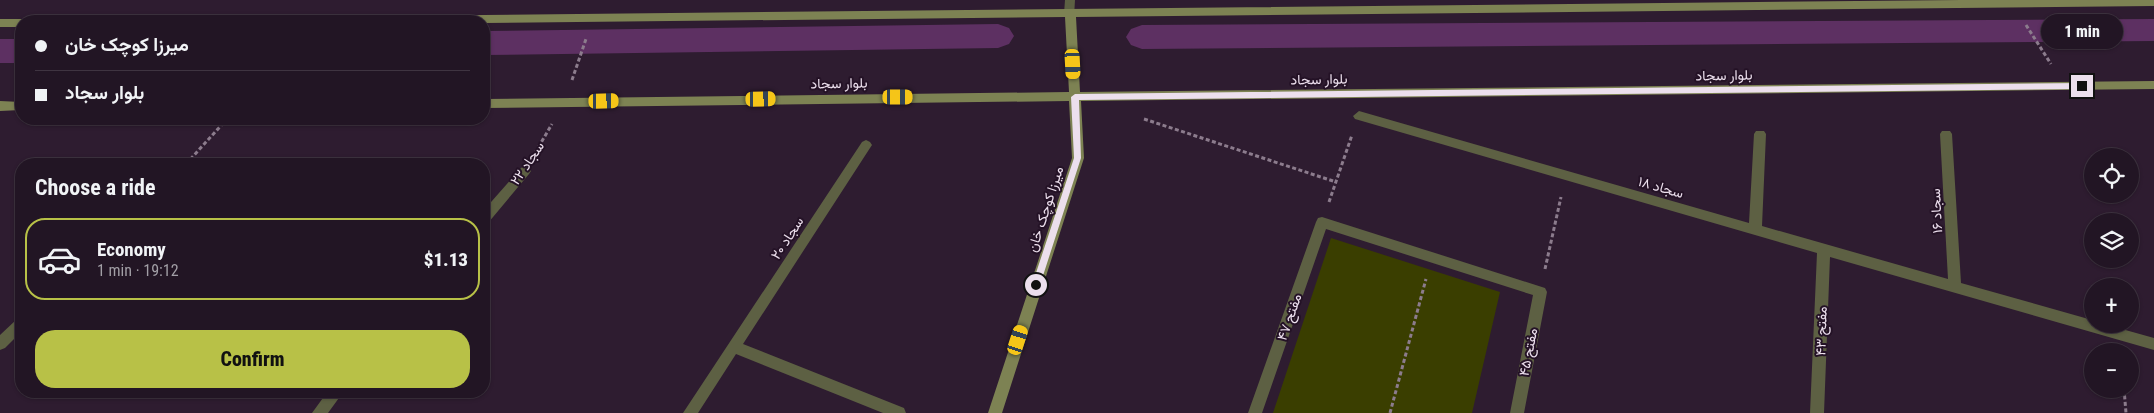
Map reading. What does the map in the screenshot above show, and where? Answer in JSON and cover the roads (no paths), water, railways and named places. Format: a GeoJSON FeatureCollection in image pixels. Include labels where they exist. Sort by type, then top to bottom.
{"type":"FeatureCollection","features":[{"type":"Feature","properties":{"kind":"main road"},"geometry":{"type":"LineString","coordinates":[[490,20],[2154,2]]}},
{"type":"Feature","properties":{"kind":"main road","name":"میرزا کوچک خان"},"geometry":{"type":"LineString","coordinates":[[995,413],[1078,158],[1070,14]]}},
{"type":"Feature","properties":{"kind":"main road"},"geometry":{"type":"LineString","coordinates":[[0,23],[15,23]]}},
{"type":"Feature","properties":{"kind":"main road","name":"بلوار سجاد"},"geometry":{"type":"LineString","coordinates":[[490,103],[898,97],[1075,97],[2154,85]]}},
{"type":"Feature","properties":{"kind":"main road"},"geometry":{"type":"LineString","coordinates":[[0,106],[15,106]]}},
{"type":"Feature","properties":{"kind":"street"},"geometry":{"type":"LineString","coordinates":[[1070,0],[1070,14]]}},
{"type":"Feature","properties":{"kind":"street","name":"سجاد ۱۸"},"geometry":{"type":"LineString","coordinates":[[1358,116],[2154,344]]}},
{"type":"Feature","properties":{"kind":"street"},"geometry":{"type":"LineString","coordinates":[[1755,230],[1760,134]]}},
{"type":"Feature","properties":{"kind":"street","name":"سجاد ۱۶"},"geometry":{"type":"LineString","coordinates":[[1946,134],[1955,287]]}},
{"type":"Feature","properties":{"kind":"street","name":"سجاد ۲۰"},"geometry":{"type":"LineString","coordinates":[[690,413],[866,145]]}},
{"type":"Feature","properties":{"kind":"street","name":"سجاد ۲۲"},"geometry":{"type":"LineString","coordinates":[[490,212],[525,171]]}},
{"type":"Feature","properties":{"kind":"street","name":"مفتح ۴۷"},"geometry":{"type":"LineString","coordinates":[[1255,413],[1322,222],[1540,292]]}},
{"type":"Feature","properties":{"kind":"street","name":"مفتح ۴۳"},"geometry":{"type":"LineString","coordinates":[[1817,413],[1824,250]]}},
{"type":"Feature","properties":{"kind":"street","name":"مفتح ۴۵"},"geometry":{"type":"LineString","coordinates":[[1517,413],[1540,292]]}},
{"type":"Feature","properties":{"kind":"street"},"geometry":{"type":"LineString","coordinates":[[0,344],[15,330]]}},
{"type":"Feature","properties":{"kind":"street"},"geometry":{"type":"LineString","coordinates":[[734,347],[899,413]]}},
{"type":"Feature","properties":{"kind":"street"},"geometry":{"type":"LineString","coordinates":[[319,413],[332,398]]}},
{"type":"Feature","properties":{"kind":"waterway"},"geometry":{"type":"LineString","coordinates":[[1142,37],[2154,30]]}},
{"type":"Feature","properties":{"kind":"waterway"},"geometry":{"type":"LineString","coordinates":[[490,43],[998,36]]}},
{"type":"Feature","properties":{"kind":"waterway"},"geometry":{"type":"LineString","coordinates":[[0,51],[15,51]]}}]}
